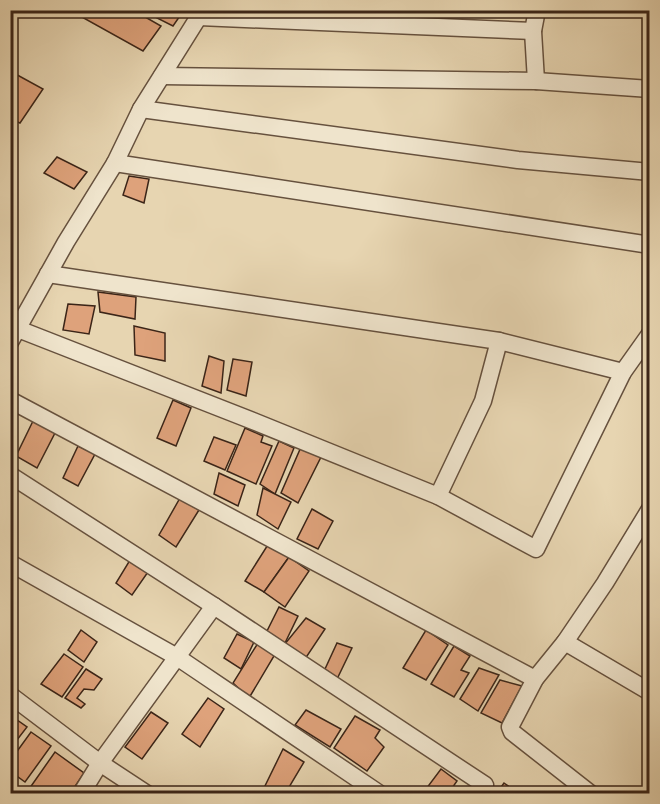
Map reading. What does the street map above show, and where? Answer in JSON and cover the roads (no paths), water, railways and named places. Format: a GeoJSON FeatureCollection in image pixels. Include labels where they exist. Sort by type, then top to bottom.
{"type":"FeatureCollection","features":[{"type":"Feature","properties":{"kind":"street"},"geometry":{"type":"LineString","coordinates":[[536,81],[532,31],[537,10]]}},
{"type":"Feature","properties":{"kind":"street"},"geometry":{"type":"LineString","coordinates":[[532,31],[201,14],[141,109],[115,163],[48,274],[14,336],[253,421],[438,496],[536,549],[623,372],[650,334]]}},
{"type":"Feature","properties":{"kind":"street"},"geometry":{"type":"LineString","coordinates":[[162,76],[536,81],[650,88]]}},
{"type":"Feature","properties":{"kind":"street"},"geometry":{"type":"LineString","coordinates":[[141,109],[518,160],[650,172]]}},
{"type":"Feature","properties":{"kind":"street"},"geometry":{"type":"LineString","coordinates":[[115,163],[650,245]]}},
{"type":"Feature","properties":{"kind":"street"},"geometry":{"type":"LineString","coordinates":[[48,274],[499,341],[623,372]]}},
{"type":"Feature","properties":{"kind":"street"},"geometry":{"type":"LineString","coordinates":[[438,496],[483,401],[499,341]]}},
{"type":"Feature","properties":{"kind":"street"},"geometry":{"type":"LineString","coordinates":[[10,400],[535,679]]}},
{"type":"Feature","properties":{"kind":"street"},"geometry":{"type":"LineString","coordinates":[[10,476],[214,606],[485,785],[480,794]]}},
{"type":"Feature","properties":{"kind":"street"},"geometry":{"type":"LineString","coordinates":[[591,794],[510,729],[535,679],[565,642],[604,583],[644,532],[650,509]]}},
{"type":"Feature","properties":{"kind":"street"},"geometry":{"type":"LineString","coordinates":[[10,563],[177,657],[380,794]]}},
{"type":"Feature","properties":{"kind":"street"},"geometry":{"type":"LineString","coordinates":[[81,794],[100,764],[214,606]]}},
{"type":"Feature","properties":{"kind":"street"},"geometry":{"type":"LineString","coordinates":[[565,642],[650,692]]}},
{"type":"Feature","properties":{"kind":"street"},"geometry":{"type":"LineString","coordinates":[[10,695],[100,764],[147,794]]}}]}
